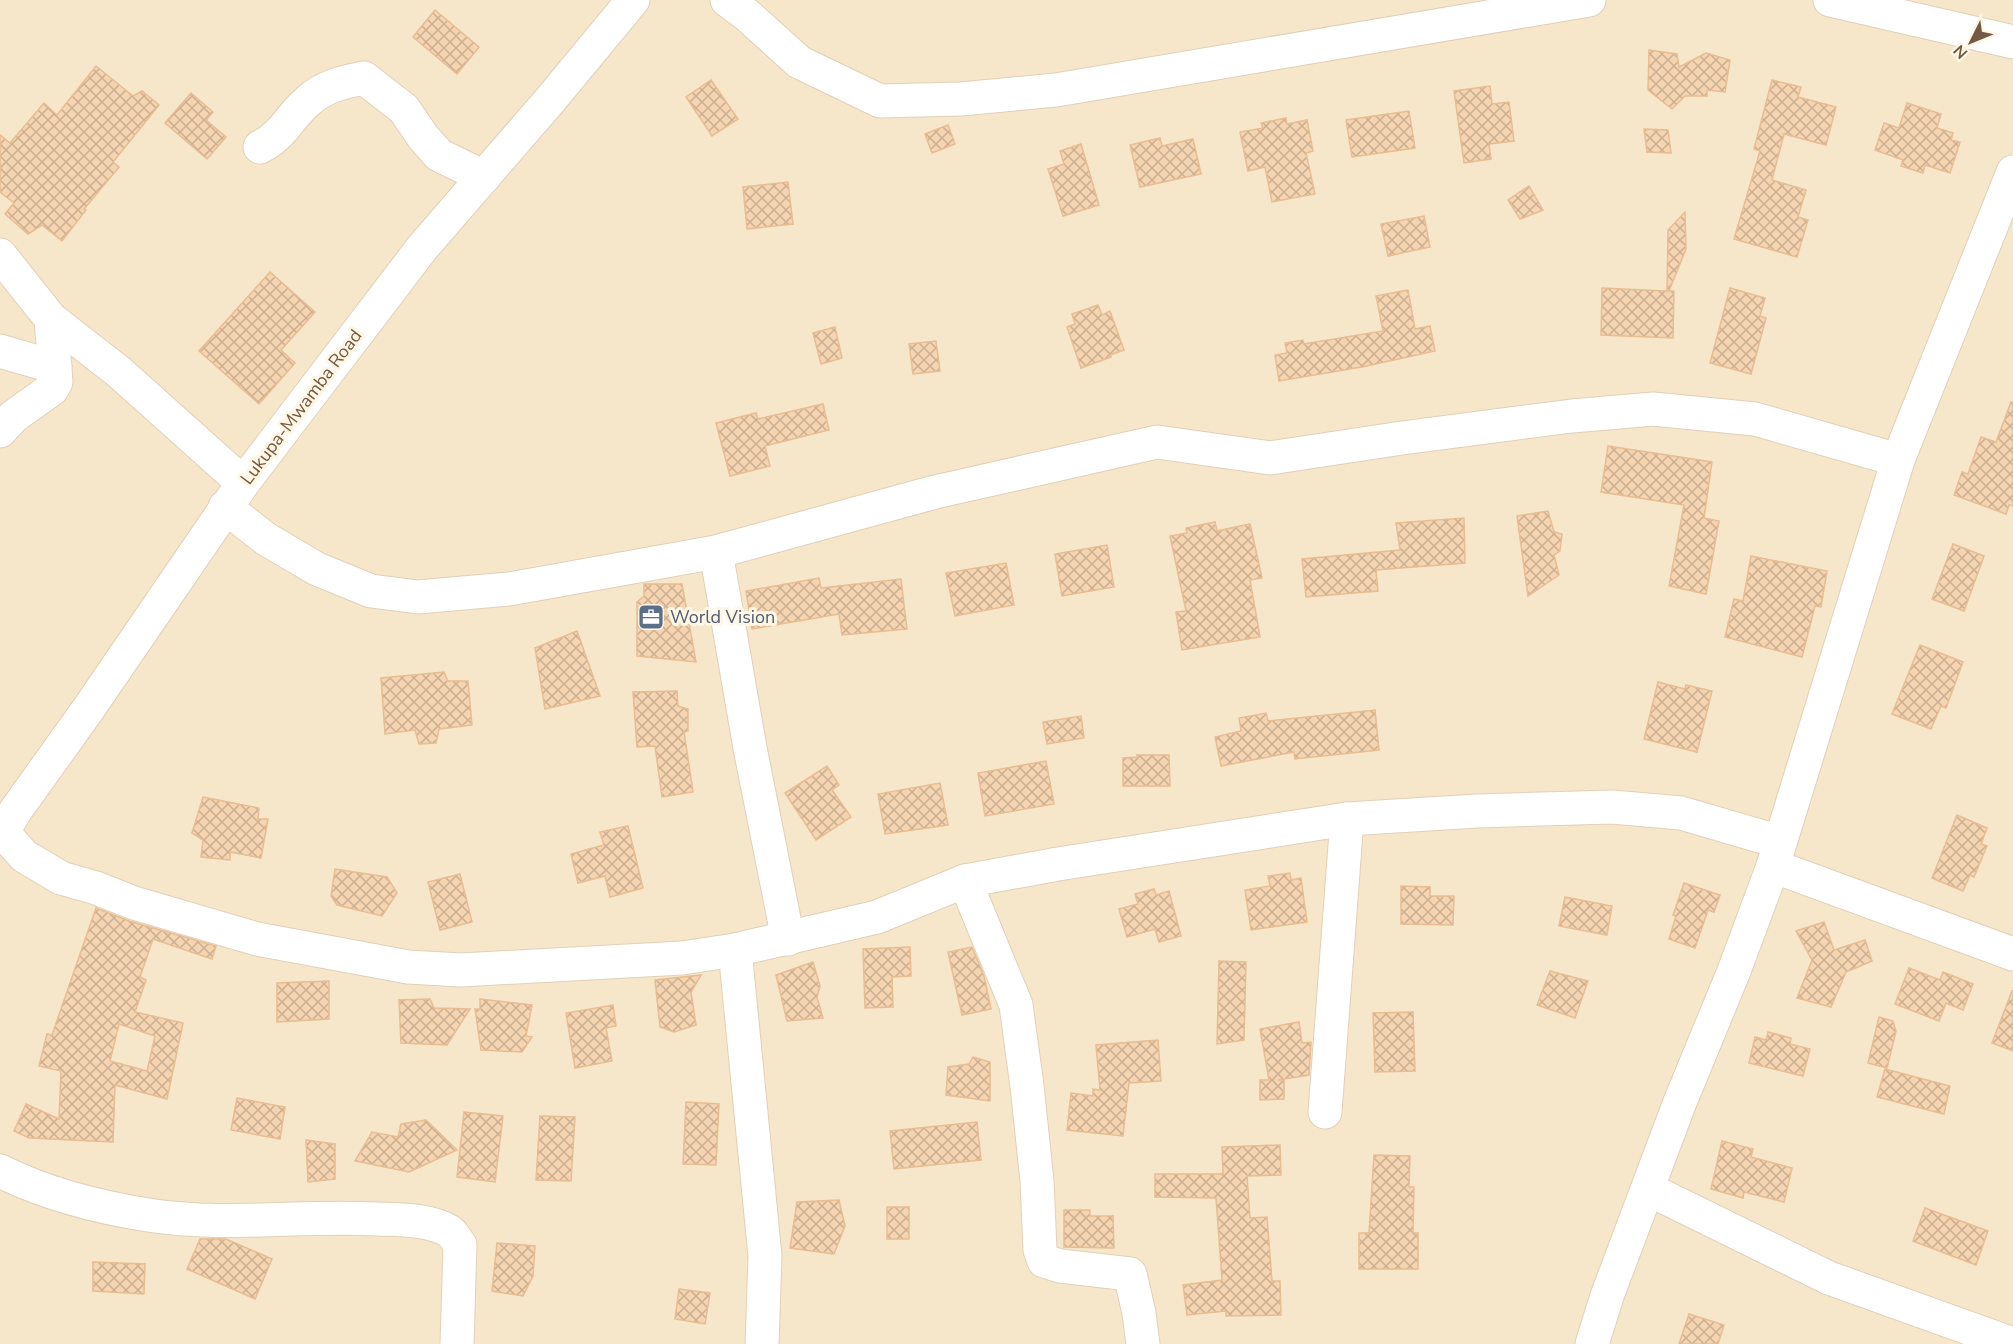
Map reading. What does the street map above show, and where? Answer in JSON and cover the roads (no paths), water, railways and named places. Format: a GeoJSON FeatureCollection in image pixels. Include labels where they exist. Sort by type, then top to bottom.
{"type":"FeatureCollection","features":[{"type":"Feature","properties":{"kind":"street","name":"Lukupa-Mwamba Road"},"geometry":{"type":"LineString","coordinates":[[5,819],[89,708],[234,495],[422,248],[633,0]]}},
{"type":"Feature","properties":{"kind":"street"},"geometry":{"type":"LineString","coordinates":[[728,0],[799,62],[880,101],[961,99],[1056,90],[1589,0]]}},
{"type":"Feature","properties":{"kind":"street"},"geometry":{"type":"LineString","coordinates":[[1830,0],[2013,42]]}},
{"type":"Feature","properties":{"kind":"street"},"geometry":{"type":"LineString","coordinates":[[260,147],[275,140],[308,100],[336,83],[364,78],[405,110],[423,137],[439,155],[484,177]]}},
{"type":"Feature","properties":{"kind":"street"},"geometry":{"type":"LineString","coordinates":[[1592,1344],[1606,1296],[1680,1102],[1734,971],[1777,854],[1898,460],[2013,172]]}},
{"type":"Feature","properties":{"kind":"street"},"geometry":{"type":"LineString","coordinates":[[0,255],[51,319],[120,372],[234,495],[266,539],[317,569],[371,591],[418,597],[509,589],[716,552],[934,492],[1157,442],[1270,458],[1561,417],[1653,409],[1755,419],[1898,460]]}},
{"type":"Feature","properties":{"kind":"street"},"geometry":{"type":"LineString","coordinates":[[0,431],[14,416],[52,389],[56,382],[51,319]]}},
{"type":"Feature","properties":{"kind":"street"},"geometry":{"type":"LineString","coordinates":[[0,351],[55,367]]}},
{"type":"Feature","properties":{"kind":"street"},"geometry":{"type":"LineString","coordinates":[[716,552],[750,748],[788,939]]}},
{"type":"Feature","properties":{"kind":"street"},"geometry":{"type":"LineString","coordinates":[[5,819],[24,856],[61,878],[96,888],[134,903],[257,939],[408,967],[461,970],[681,958],[788,939],[877,917],[965,881],[1058,864],[1347,819],[1476,811],[1612,807],[1681,813],[2013,954]]}},
{"type":"Feature","properties":{"kind":"street"},"geometry":{"type":"LineString","coordinates":[[1325,1113],[1347,819]]}},
{"type":"Feature","properties":{"kind":"street"},"geometry":{"type":"LineString","coordinates":[[965,881],[1016,1005],[1028,1086],[1037,1181],[1040,1250],[1044,1261],[1060,1266],[1130,1274],[1143,1344]]}},
{"type":"Feature","properties":{"kind":"street"},"geometry":{"type":"LineString","coordinates":[[735,950],[765,1256],[762,1344]]}},
{"type":"Feature","properties":{"kind":"street"},"geometry":{"type":"LineString","coordinates":[[0,1171],[44,1191],[149,1215],[212,1221],[340,1217],[402,1220],[431,1225],[451,1232],[460,1245],[457,1344]]}},
{"type":"Feature","properties":{"kind":"street"},"geometry":{"type":"LineString","coordinates":[[1648,1190],[1829,1278],[2013,1344]]}},
{"type":"Feature","properties":{"kind":"place","name":"World Vision"},"geometry":{"type":"Point","coordinates":[651,617]}}]}
